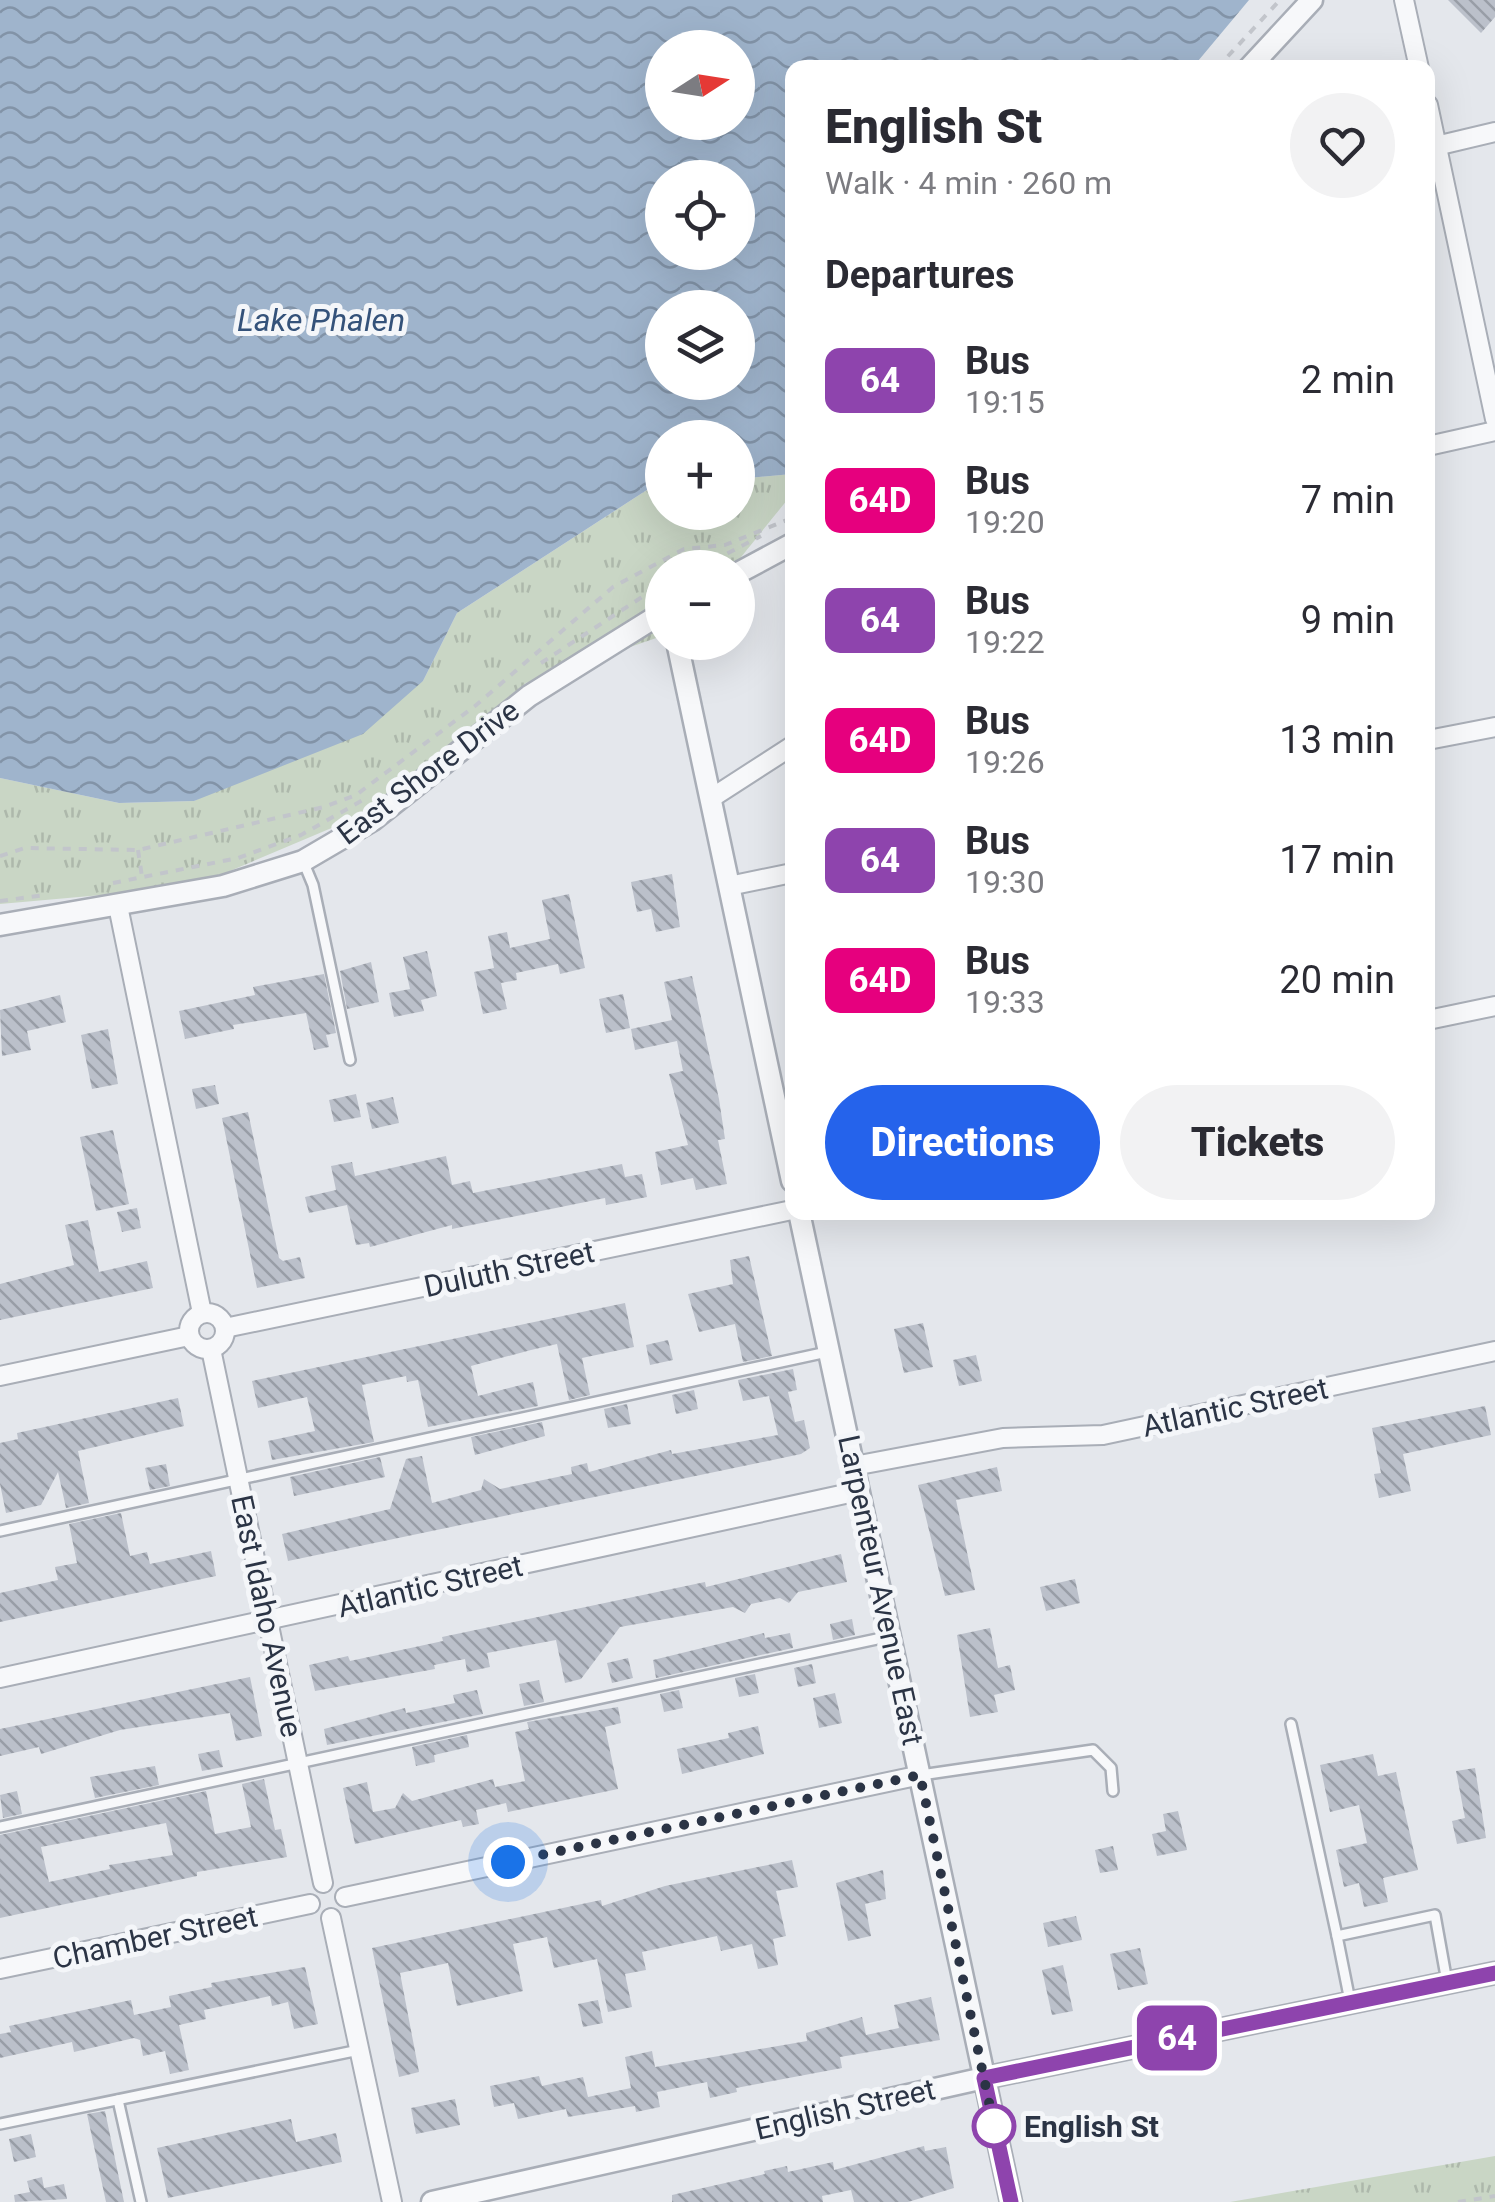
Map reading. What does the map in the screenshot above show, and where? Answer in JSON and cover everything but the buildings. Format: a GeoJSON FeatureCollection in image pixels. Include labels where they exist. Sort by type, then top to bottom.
{"type":"FeatureCollection","features":[{"type":"Feature","properties":{"kind":"street"},"geometry":{"type":"LineString","coordinates":[[1256,60],[1312,0]]}},
{"type":"Feature","properties":{"kind":"street"},"geometry":{"type":"LineString","coordinates":[[1404,0],[1417,60]]}},
{"type":"Feature","properties":{"kind":"street"},"geometry":{"type":"LineString","coordinates":[[1435,149],[1495,132]]}},
{"type":"Feature","properties":{"kind":"street"},"geometry":{"type":"LineString","coordinates":[[1435,163],[1495,420]]}},
{"type":"Feature","properties":{"kind":"street"},"geometry":{"type":"LineString","coordinates":[[1435,444],[1495,431]]}},
{"type":"Feature","properties":{"kind":"street"},"geometry":{"type":"LineString","coordinates":[[755,564],[785,548]]}},
{"type":"Feature","properties":{"kind":"street","name":"East Shore Drive"},"geometry":{"type":"LineString","coordinates":[[0,925],[255,878],[303,861],[373,820],[529,696],[645,624]]}},
{"type":"Feature","properties":{"kind":"street"},"geometry":{"type":"LineString","coordinates":[[681,660],[785,1132]]}},
{"type":"Feature","properties":{"kind":"street"},"geometry":{"type":"LineString","coordinates":[[1435,739],[1495,727]]}},
{"type":"Feature","properties":{"kind":"street"},"geometry":{"type":"LineString","coordinates":[[710,800],[785,751]]}},
{"type":"Feature","properties":{"kind":"street"},"geometry":{"type":"LineString","coordinates":[[729,886],[785,874]]}},
{"type":"Feature","properties":{"kind":"street"},"geometry":{"type":"LineString","coordinates":[[118,906],[202,1314]]}},
{"type":"Feature","properties":{"kind":"street"},"geometry":{"type":"LineString","coordinates":[[1435,1019],[1495,1006]]}},
{"type":"Feature","properties":{"kind":"street","name":"Duluth Street"},"geometry":{"type":"LineString","coordinates":[[225,1328],[785,1213]]}},
{"type":"Feature","properties":{"kind":"street","name":"Larpenteur Avenue East"},"geometry":{"type":"LineString","coordinates":[[798,1220],[830,1351],[1011,2202]]}},
{"type":"Feature","properties":{"kind":"street"},"geometry":{"type":"LineString","coordinates":[[202,1314],[214,1314],[225,1328],[223,1338],[210,1348],[200,1348],[190,1336],[193,1320],[202,1314]]}},
{"type":"Feature","properties":{"kind":"street"},"geometry":{"type":"LineString","coordinates":[[0,1376],[190,1336]]}},
{"type":"Feature","properties":{"kind":"street","name":"East Idaho Avenue"},"geometry":{"type":"LineString","coordinates":[[210,1348],[323,1883]]}},
{"type":"Feature","properties":{"kind":"street","name":"Atlantic Street"},"geometry":{"type":"LineString","coordinates":[[854,1466],[1002,1438],[1103,1434],[1495,1351]]}},
{"type":"Feature","properties":{"kind":"street","name":"Atlantic Street"},"geometry":{"type":"LineString","coordinates":[[0,1678],[859,1491]]}},
{"type":"Feature","properties":{"kind":"street"},"geometry":{"type":"LineString","coordinates":[[345,1897],[920,1775]]}},
{"type":"Feature","properties":{"kind":"street"},"geometry":{"type":"LineString","coordinates":[[323,1883],[339,1887],[345,1897],[340,1912],[331,1918],[320,1916],[310,1904],[314,1888],[323,1883]]}},
{"type":"Feature","properties":{"kind":"street","name":"Chamber Street"},"geometry":{"type":"LineString","coordinates":[[0,1970],[310,1904]]}},
{"type":"Feature","properties":{"kind":"street"},"geometry":{"type":"LineString","coordinates":[[331,1918],[392,2202]]}},
{"type":"Feature","properties":{"kind":"street","name":"English Street"},"geometry":{"type":"LineString","coordinates":[[432,2202],[984,2078],[1495,1972]]}},
{"type":"Feature","properties":{"kind":"lane"},"geometry":{"type":"LineString","coordinates":[[303,861],[314,885],[350,1060]]}},
{"type":"Feature","properties":{"kind":"lane"},"geometry":{"type":"LineString","coordinates":[[0,1531],[830,1351]]}},
{"type":"Feature","properties":{"kind":"lane"},"geometry":{"type":"LineString","coordinates":[[0,1827],[890,1636]]}},
{"type":"Feature","properties":{"kind":"lane"},"geometry":{"type":"LineString","coordinates":[[1291,1724],[1350,2004]]}},
{"type":"Feature","properties":{"kind":"lane"},"geometry":{"type":"LineString","coordinates":[[920,1775],[1093,1750],[1111,1768],[1113,1791]]}},
{"type":"Feature","properties":{"kind":"lane"},"geometry":{"type":"LineString","coordinates":[[1337,1936],[1435,1915],[1448,1983]]}},
{"type":"Feature","properties":{"kind":"lane"},"geometry":{"type":"LineString","coordinates":[[0,2124],[360,2050]]}},
{"type":"Feature","properties":{"kind":"lane"},"geometry":{"type":"LineString","coordinates":[[118,2100],[141,2202]]}},
{"type":"Feature","properties":{"kind":"path"},"geometry":{"type":"LineString","coordinates":[[1224,60],[1280,0]]}},
{"type":"Feature","properties":{"kind":"path"},"geometry":{"type":"LineString","coordinates":[[0,856],[25,848],[138,850],[324,807],[356,795],[476,706],[613,587],[684,549],[725,545],[785,521]]}},
{"type":"Feature","properties":{"kind":"path"},"geometry":{"type":"LineString","coordinates":[[104,884],[238,858],[302,835],[364,799],[576,637],[645,594]]}},
{"type":"Feature","properties":{"kind":"path"},"geometry":{"type":"LineString","coordinates":[[138,850],[142,877]]}},
{"type":"Feature","properties":{"kind":"path"},"geometry":{"type":"LineString","coordinates":[[0,900],[51,894]]}},
{"type":"Feature","properties":{"kind":"path"},"geometry":{"type":"LineString","coordinates":[[1458,2202],[1495,2196]]}},
{"type":"Feature","properties":{"kind":"green space"},"geometry":{"type":"Polygon","coordinates":[[[785,475],[785,503],[747,550],[645,550],[645,642],[526,683],[360,816],[192,887],[0,904],[0,778],[119,803],[194,801],[423,681],[457,613],[645,491],[645,530],[755,530],[755,477],[785,475]]]}},
{"type":"Feature","properties":{"kind":"green space"},"geometry":{"type":"Polygon","coordinates":[[[1495,2156],[1495,2202],[1230,2202],[1495,2156]]]}},
{"type":"Feature","properties":{"kind":"water","name":"Lake Phalen"},"geometry":{"type":"Polygon","coordinates":[[[0,0],[1249,0],[1199,60],[785,60],[785,475],[755,477],[755,420],[645,420],[645,491],[457,613],[423,681],[363,734],[194,801],[119,803],[0,778],[0,0]]]}},
{"type":"Feature","properties":{"kind":"bus line","name":"64"},"geometry":{"type":"LineString","coordinates":[[1011,2202],[984,2078],[1495,1973]]}},
{"type":"Feature","properties":{"kind":"place","name":"English St"},"geometry":{"type":"Point","coordinates":[994,2126]}},
{"type":"Feature","properties":{"kind":"route"},"geometry":{"type":"LineString","coordinates":[[508,1862],[920,1775],[994,2126]]}}]}
